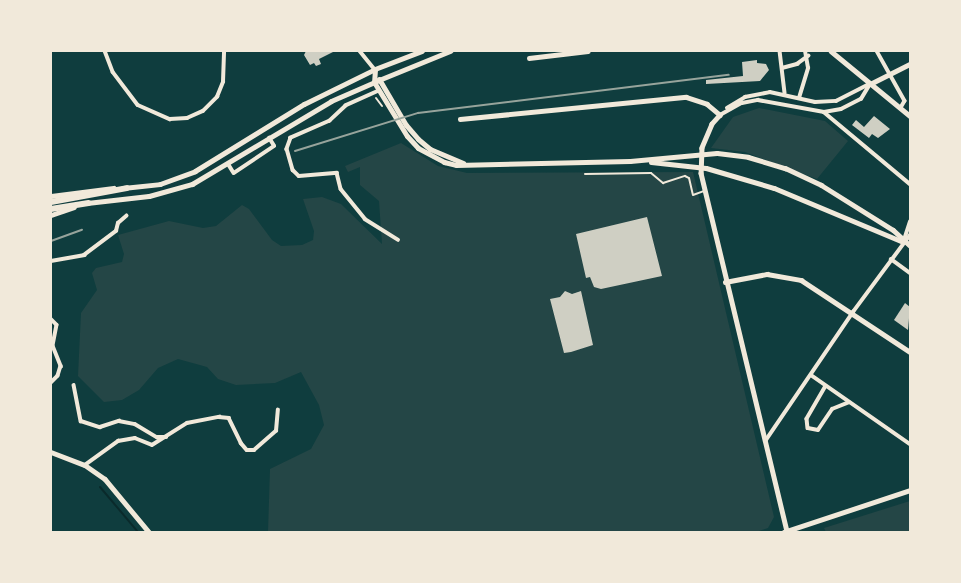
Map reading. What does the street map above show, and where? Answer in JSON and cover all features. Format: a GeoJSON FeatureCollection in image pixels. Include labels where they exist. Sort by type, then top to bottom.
{"type":"FeatureCollection","features":[{"type":"Feature","properties":{"kind":"highway"},"geometry":{"type":"LineString","coordinates":[[51,202],[160,184],[195,171],[304,104],[375,69],[377,81],[418,148],[444,162],[466,165],[641,161],[717,153],[757,159],[821,185],[872,217],[903,242]]}},
{"type":"Feature","properties":{"kind":"highway"},"geometry":{"type":"LineString","coordinates":[[51,209],[163,193],[199,181],[331,101],[377,81]]}},
{"type":"Feature","properties":{"kind":"highway"},"geometry":{"type":"LineString","coordinates":[[641,161],[706,168],[744,178],[806,200],[910,246]]}},
{"type":"Feature","properties":{"kind":"highway"},"geometry":{"type":"LineString","coordinates":[[51,196],[127,188]]}},
{"type":"Feature","properties":{"kind":"highway"},"geometry":{"type":"LineString","coordinates":[[51,215],[89,203]]}},
{"type":"Feature","properties":{"kind":"street"},"geometry":{"type":"LineString","coordinates":[[104,51],[113,72],[138,105],[155,115],[170,119],[187,118],[204,111],[217,97],[223,82],[224,51]]}},
{"type":"Feature","properties":{"kind":"street"},"geometry":{"type":"LineString","coordinates":[[360,51],[375,69],[422,51]]}},
{"type":"Feature","properties":{"kind":"street"},"geometry":{"type":"LineString","coordinates":[[377,81],[450,51]]}},
{"type":"Feature","properties":{"kind":"street"},"geometry":{"type":"LineString","coordinates":[[529,58],[588,51]]}},
{"type":"Feature","properties":{"kind":"street"},"geometry":{"type":"LineString","coordinates":[[780,51],[785,93]]}},
{"type":"Feature","properties":{"kind":"street"},"geometry":{"type":"LineString","coordinates":[[799,98],[808,56],[805,51]]}},
{"type":"Feature","properties":{"kind":"street"},"geometry":{"type":"LineString","coordinates":[[831,51],[910,116]]}},
{"type":"Feature","properties":{"kind":"street"},"geometry":{"type":"LineString","coordinates":[[877,51],[905,101],[901,108]]}},
{"type":"Feature","properties":{"kind":"street"},"geometry":{"type":"LineString","coordinates":[[782,68],[797,64],[808,56]]}},
{"type":"Feature","properties":{"kind":"street"},"geometry":{"type":"LineString","coordinates":[[910,64],[836,102],[799,98],[785,93],[752,94],[729,106],[712,124],[700,160],[725,282],[785,532],[910,490]]}},
{"type":"Feature","properties":{"kind":"street"},"geometry":{"type":"LineString","coordinates":[[720,115],[742,103],[758,100],[824,112],[852,105],[864,95],[870,84]]}},
{"type":"Feature","properties":{"kind":"street"},"geometry":{"type":"LineString","coordinates":[[383,92],[346,106],[330,121],[290,138],[287,149],[293,170],[299,176],[337,173],[341,189],[365,219],[398,240]]}},
{"type":"Feature","properties":{"kind":"street"},"geometry":{"type":"LineString","coordinates":[[460,119],[686,97],[707,104],[720,115]]}},
{"type":"Feature","properties":{"kind":"street"},"geometry":{"type":"LineString","coordinates":[[824,112],[910,184]]}},
{"type":"Feature","properties":{"kind":"street"},"geometry":{"type":"LineString","coordinates":[[229,165],[234,173],[274,146],[269,138]]}},
{"type":"Feature","properties":{"kind":"street"},"geometry":{"type":"LineString","coordinates":[[51,261],[84,255],[116,231],[118,223],[126,216]]}},
{"type":"Feature","properties":{"kind":"street"},"geometry":{"type":"LineString","coordinates":[[903,242],[910,222]]}},
{"type":"Feature","properties":{"kind":"street"},"geometry":{"type":"LineString","coordinates":[[765,442],[853,312],[910,235]]}},
{"type":"Feature","properties":{"kind":"street"},"geometry":{"type":"LineString","coordinates":[[891,259],[910,273]]}},
{"type":"Feature","properties":{"kind":"street"},"geometry":{"type":"LineString","coordinates":[[725,282],[767,274],[790,276],[853,312],[910,352]]}},
{"type":"Feature","properties":{"kind":"street"},"geometry":{"type":"LineString","coordinates":[[51,319],[57,325],[53,346],[61,366],[58,376],[51,383]]}},
{"type":"Feature","properties":{"kind":"street"},"geometry":{"type":"LineString","coordinates":[[811,375],[910,444]]}},
{"type":"Feature","properties":{"kind":"street"},"geometry":{"type":"LineString","coordinates":[[74,385],[81,421],[100,427],[119,421],[135,425],[157,437],[166,437]]}},
{"type":"Feature","properties":{"kind":"street"},"geometry":{"type":"LineString","coordinates":[[826,386],[807,419],[808,428],[818,430],[833,407],[849,402]]}},
{"type":"Feature","properties":{"kind":"street"},"geometry":{"type":"LineString","coordinates":[[85,465],[128,437],[149,445],[187,423],[225,417],[232,422],[247,450],[254,450],[276,430],[278,410]]}},
{"type":"Feature","properties":{"kind":"street"},"geometry":{"type":"LineString","coordinates":[[51,452],[85,465],[109,484],[149,532]]}},
{"type":"Feature","properties":{"kind":"lane"},"geometry":{"type":"LineString","coordinates":[[585,174],[651,173],[663,183],[685,176],[689,178],[694,195],[705,191]]}},
{"type":"Feature","properties":{"kind":"shaded area"},"geometry":{"type":"Polygon","coordinates":[[[759,108],[825,121],[848,141],[817,179],[745,152],[711,148],[733,117],[759,108]]]}},
{"type":"Feature","properties":{"kind":"shaded area"},"geometry":{"type":"Polygon","coordinates":[[[401,143],[438,166],[467,173],[693,172],[774,517],[768,528],[756,532],[268,532],[270,469],[311,449],[324,425],[319,405],[301,372],[275,383],[236,385],[218,379],[207,367],[178,359],[158,368],[139,390],[122,400],[104,402],[78,376],[81,313],[97,290],[92,273],[96,268],[122,262],[124,254],[118,235],[169,221],[203,228],[216,226],[242,205],[249,209],[272,240],[281,246],[302,245],[313,240],[314,231],[303,199],[322,197],[341,204],[382,244],[379,201],[360,185],[360,167],[348,172],[345,166],[401,143]]]}},
{"type":"Feature","properties":{"kind":"shaded area"},"geometry":{"type":"Polygon","coordinates":[[[910,501],[910,532],[826,532],[824,528],[910,501]]]}},
{"type":"Feature","properties":{"kind":"building"},"geometry":{"type":"Polygon","coordinates":[[[306,51],[335,51],[319,59],[321,64],[316,66],[314,63],[310,65],[304,55],[306,51]]]}},
{"type":"Feature","properties":{"kind":"building"},"geometry":{"type":"Polygon","coordinates":[[[757,60],[757,63],[766,64],[769,70],[760,81],[706,84],[706,80],[743,76],[742,62],[757,60]]]}},
{"type":"Feature","properties":{"kind":"building"},"geometry":{"type":"Polygon","coordinates":[[[874,116],[890,129],[878,138],[872,134],[869,138],[852,125],[856,120],[864,127],[874,116]]]}},
{"type":"Feature","properties":{"kind":"building"},"geometry":{"type":"Polygon","coordinates":[[[647,217],[662,276],[601,289],[594,287],[590,277],[586,278],[576,234],[647,217]]]}},
{"type":"Feature","properties":{"kind":"building"},"geometry":{"type":"Polygon","coordinates":[[[565,291],[572,294],[581,291],[593,345],[564,353],[550,299],[560,297],[565,291]]]}},
{"type":"Feature","properties":{"kind":"building"},"geometry":{"type":"Polygon","coordinates":[[[905,303],[910,307],[908,330],[894,320],[905,303]]]}},
{"type":"Feature","properties":{"kind":"waterway"},"geometry":{"type":"LineString","coordinates":[[100,487],[138,532]]}},
{"type":"Feature","properties":{"kind":"railway"},"geometry":{"type":"LineString","coordinates":[[295,151],[418,113],[729,75]]}},
{"type":"Feature","properties":{"kind":"railway"},"geometry":{"type":"LineString","coordinates":[[51,241],[82,230]]}}]}
